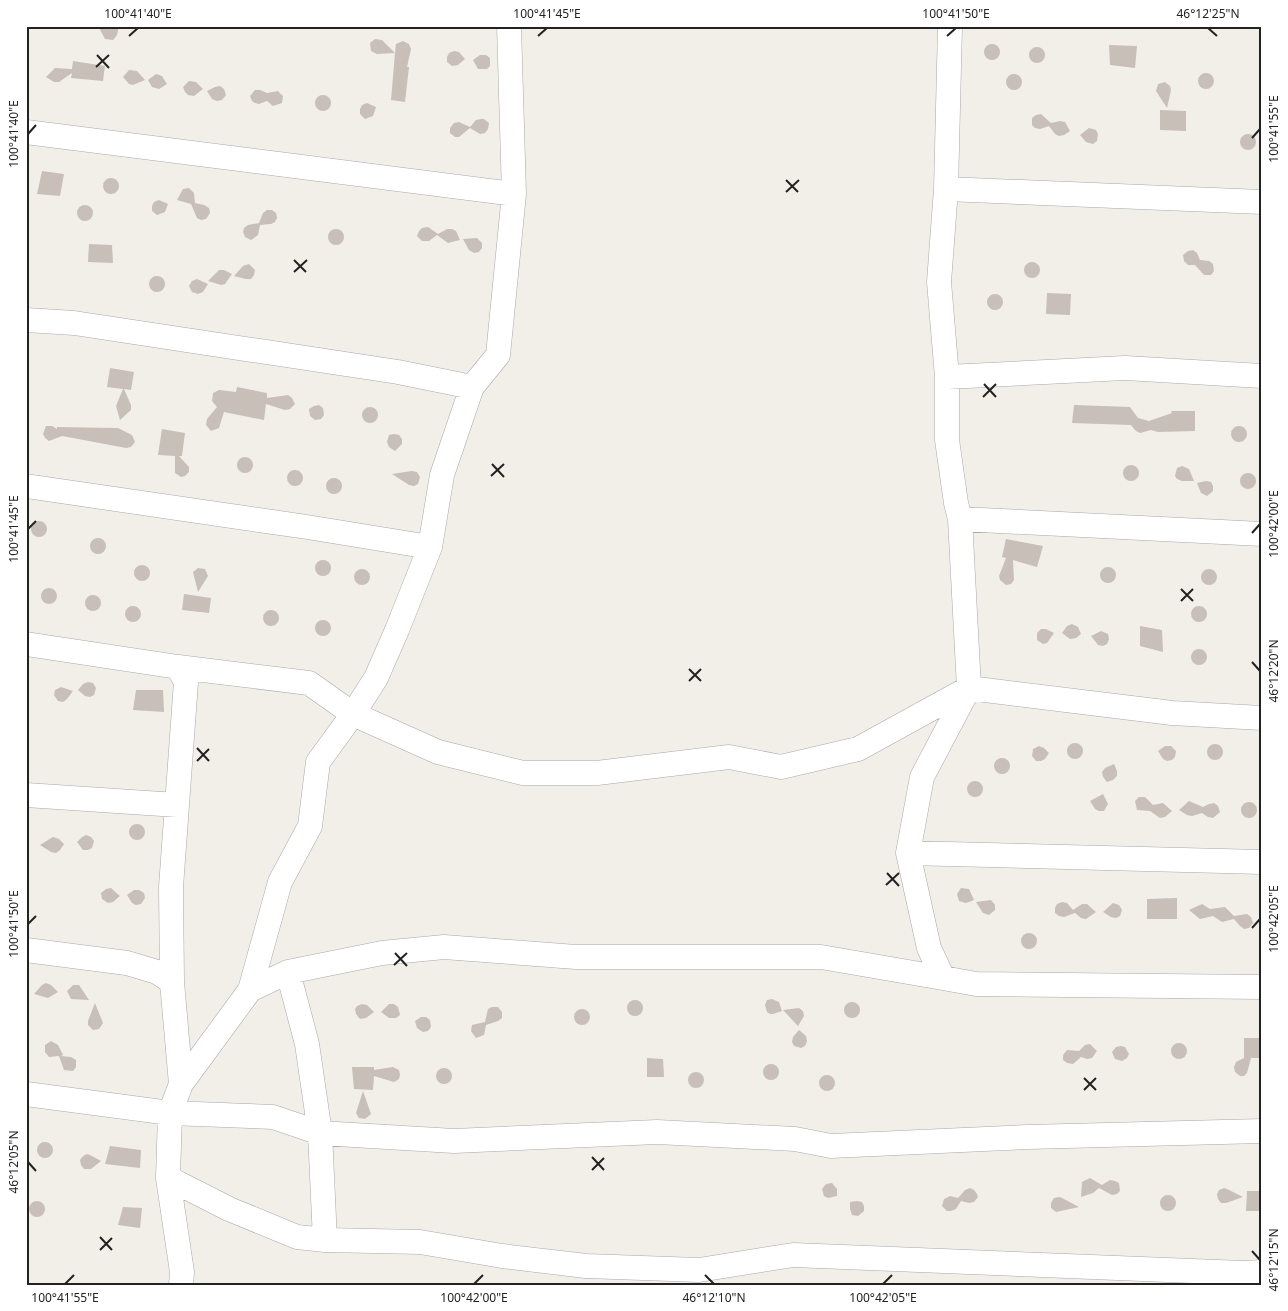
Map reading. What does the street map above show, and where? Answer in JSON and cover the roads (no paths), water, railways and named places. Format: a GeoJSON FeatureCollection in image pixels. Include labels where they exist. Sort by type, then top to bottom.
{"type":"FeatureCollection","features":[{"type":"Feature","properties":{"kind":"street"},"geometry":{"type":"LineString","coordinates":[[181,1285],[182,1272],[168,1178],[170,1113],[181,1084],[250,990],[280,882],[310,826],[318,762],[353,714],[376,678],[430,548],[442,475],[472,387],[498,355],[514,194],[509,26]]}},
{"type":"Feature","properties":{"kind":"street"},"geometry":{"type":"LineString","coordinates":[[943,978],[929,948],[908,853],[922,777],[969,688],[960,519],[947,440],[946,377],[938,282],[946,189],[950,26]]}},
{"type":"Feature","properties":{"kind":"street"},"geometry":{"type":"LineString","coordinates":[[26,132],[514,194]]}},
{"type":"Feature","properties":{"kind":"street"},"geometry":{"type":"LineString","coordinates":[[946,189],[1262,202]]}},
{"type":"Feature","properties":{"kind":"street"},"geometry":{"type":"LineString","coordinates":[[26,320],[74,322],[398,372],[472,387]]}},
{"type":"Feature","properties":{"kind":"street"},"geometry":{"type":"LineString","coordinates":[[946,377],[1125,368],[1262,376]]}},
{"type":"Feature","properties":{"kind":"street"},"geometry":{"type":"LineString","coordinates":[[26,486],[307,527],[430,548]]}},
{"type":"Feature","properties":{"kind":"street"},"geometry":{"type":"LineString","coordinates":[[960,519],[1262,534]]}},
{"type":"Feature","properties":{"kind":"street"},"geometry":{"type":"LineString","coordinates":[[26,644],[178,667],[308,683],[353,714],[438,752],[523,773],[597,773],[729,757],[781,767],[858,749],[969,688],[1172,713],[1262,718]]}},
{"type":"Feature","properties":{"kind":"street"},"geometry":{"type":"LineString","coordinates":[[178,667],[186,682],[171,887],[172,982],[181,1084]]}},
{"type":"Feature","properties":{"kind":"street"},"geometry":{"type":"LineString","coordinates":[[26,795],[177,805]]}},
{"type":"Feature","properties":{"kind":"street"},"geometry":{"type":"LineString","coordinates":[[908,853],[1262,862]]}},
{"type":"Feature","properties":{"kind":"street"},"geometry":{"type":"LineString","coordinates":[[250,990],[288,972],[382,953],[444,947],[576,957],[821,957],[976,984],[1262,987]]}},
{"type":"Feature","properties":{"kind":"street"},"geometry":{"type":"LineString","coordinates":[[26,950],[127,963],[157,972],[172,982]]}},
{"type":"Feature","properties":{"kind":"street"},"geometry":{"type":"LineString","coordinates":[[288,972],[307,1044],[320,1133],[325,1240]]}},
{"type":"Feature","properties":{"kind":"street"},"geometry":{"type":"LineString","coordinates":[[26,1094],[170,1113],[273,1117],[320,1133],[454,1141],[657,1132],[795,1139],[831,1146],[1028,1137],[1262,1131]]}},
{"type":"Feature","properties":{"kind":"street"},"geometry":{"type":"LineString","coordinates":[[168,1178],[229,1209],[297,1237],[325,1240],[420,1242],[502,1256],[586,1266],[699,1270],[794,1255],[1243,1273],[1262,1272]]}}]}
